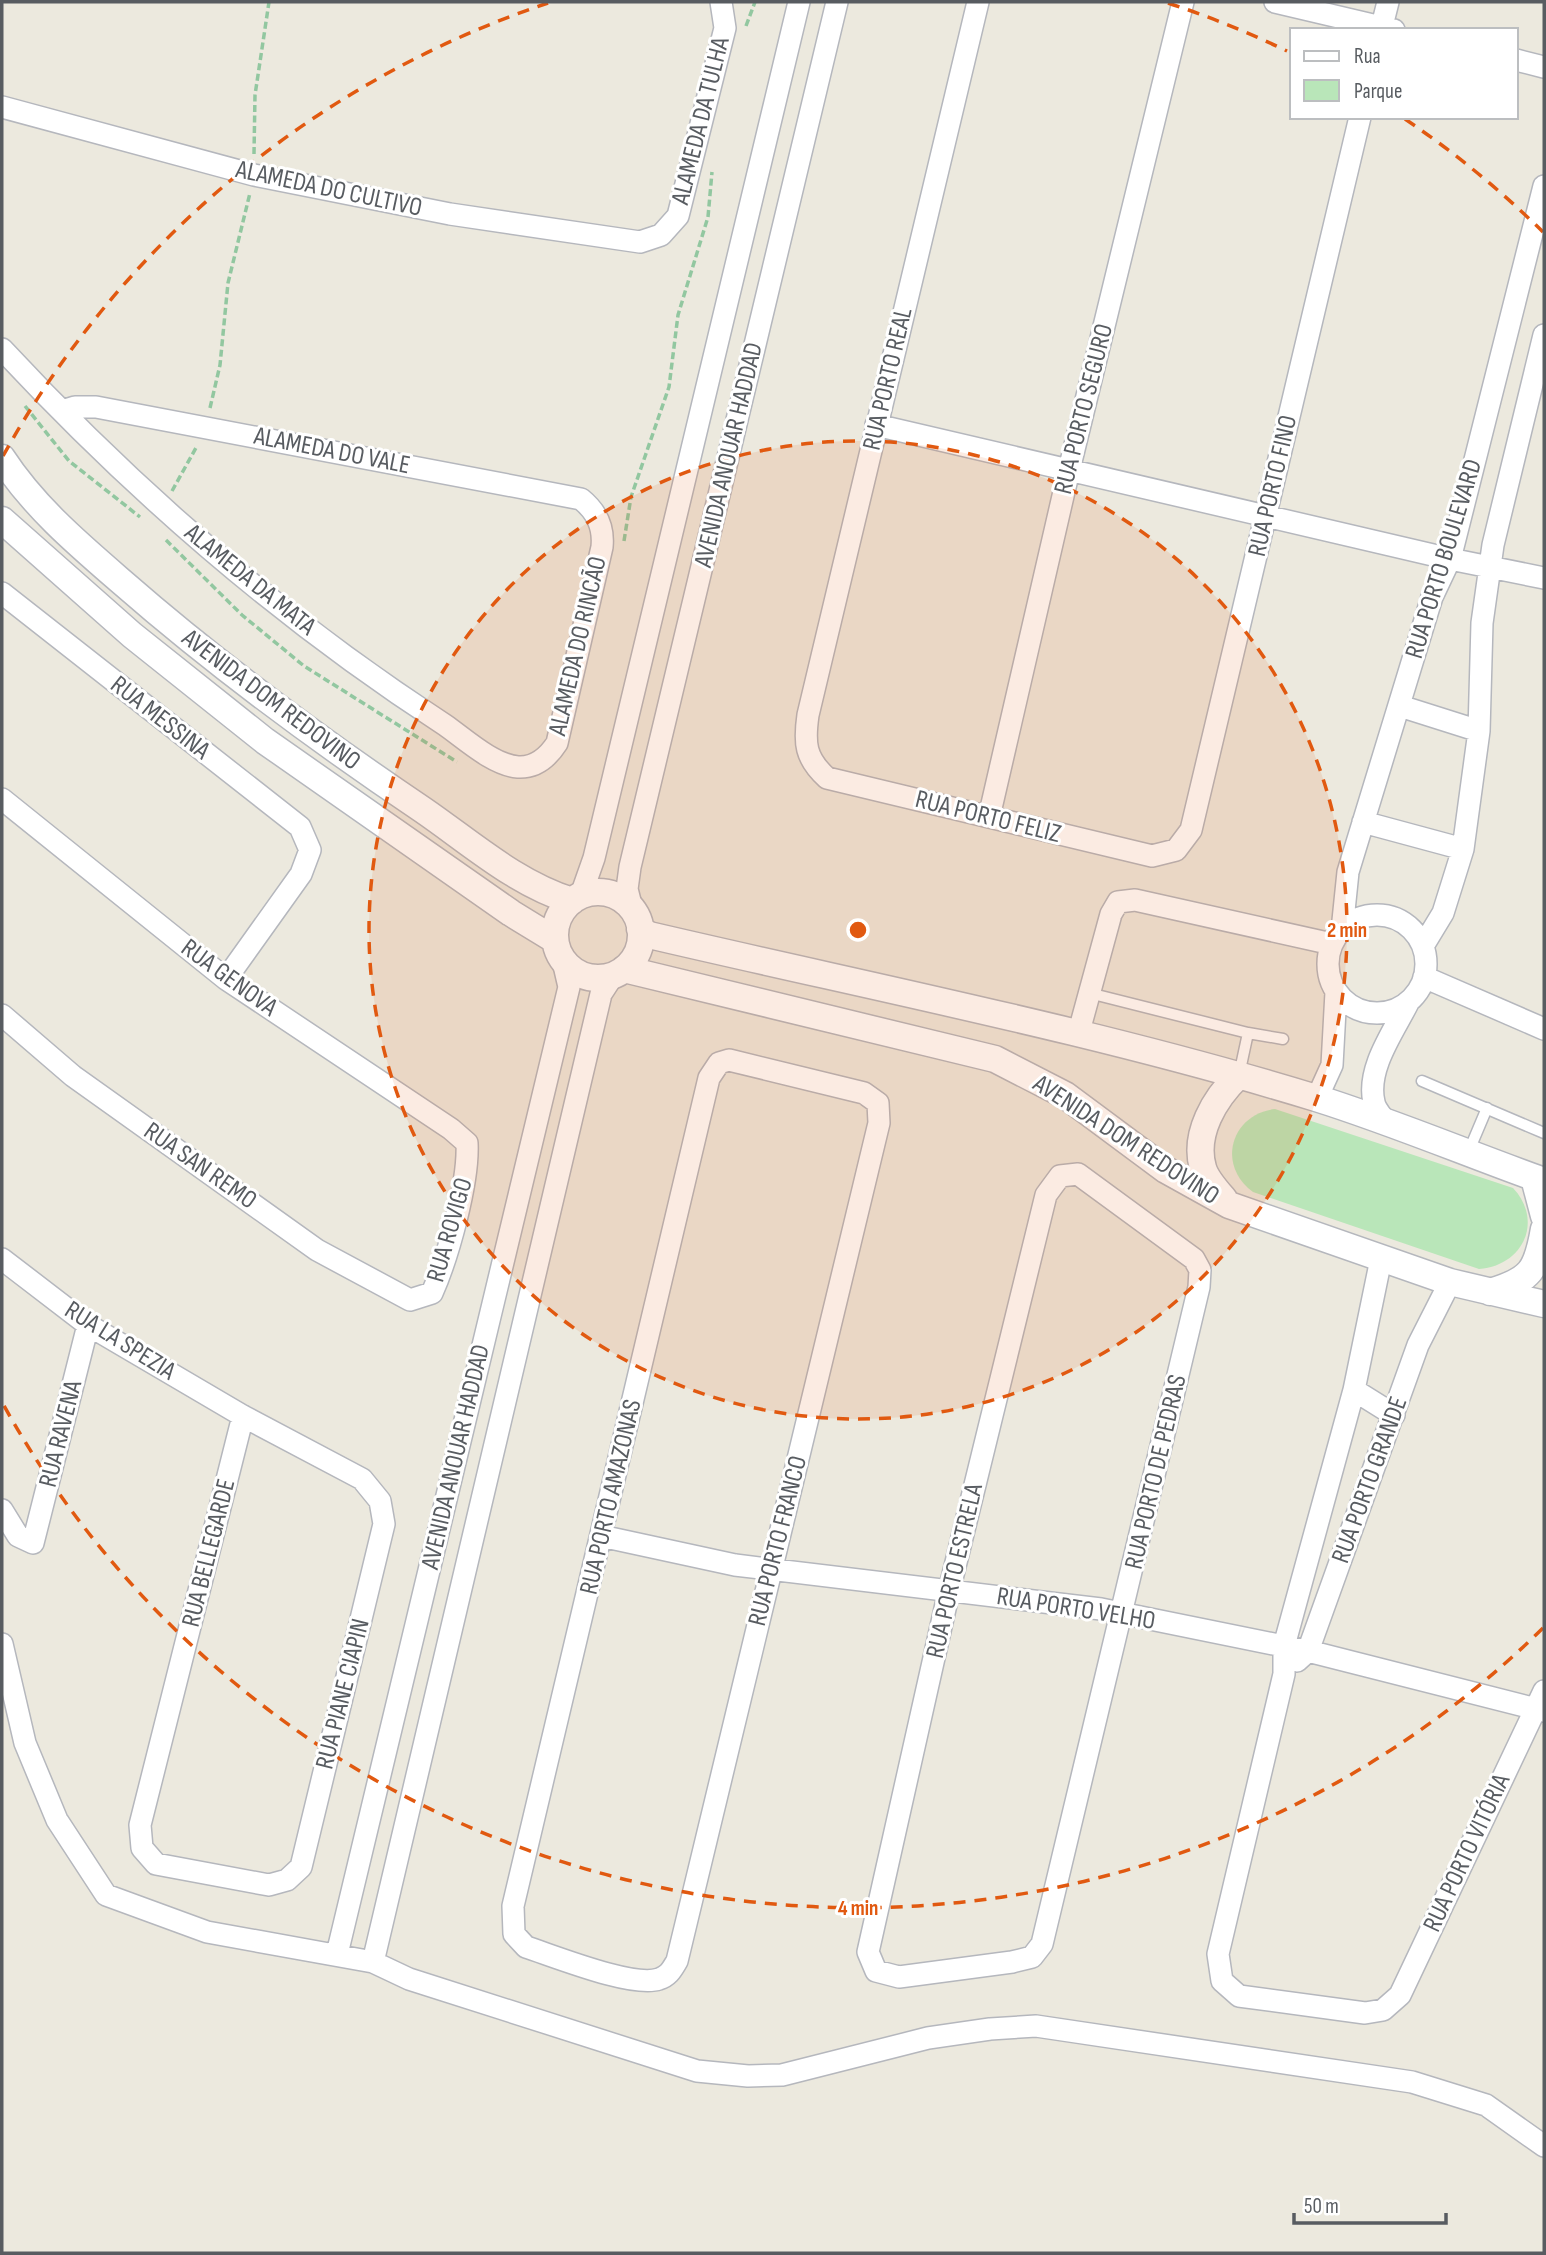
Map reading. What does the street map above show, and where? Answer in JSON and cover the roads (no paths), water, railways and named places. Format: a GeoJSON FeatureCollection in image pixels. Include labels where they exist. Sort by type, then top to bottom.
{"type":"FeatureCollection","features":[{"type":"Feature","properties":{"kind":"street","name":"ALAMEDA DA TULHA"},"geometry":{"type":"LineString","coordinates":[[661,235],[678,216],[725,28],[721,2]]}},
{"type":"Feature","properties":{"kind":"street","name":"AVENIDA ANOUAR HADDAD"},"geometry":{"type":"LineString","coordinates":[[576,898],[594,858],[799,2]]}},
{"type":"Feature","properties":{"kind":"street","name":"AVENIDA ANOUAR HADDAD"},"geometry":{"type":"LineString","coordinates":[[636,919],[627,888],[630,867],[837,2]]}},
{"type":"Feature","properties":{"kind":"street","name":"RUA PORTO REAL"},"geometry":{"type":"LineString","coordinates":[[808,756],[804,741],[808,715],[978,2]]}},
{"type":"Feature","properties":{"kind":"street","name":"RUA PORTO SEGURO"},"geometry":{"type":"LineString","coordinates":[[989,817],[1069,470],[1183,2]]}},
{"type":"Feature","properties":{"kind":"street"},"geometry":{"type":"LineString","coordinates":[[1275,2],[1381,28]]}},
{"type":"Feature","properties":{"kind":"street"},"geometry":{"type":"LineString","coordinates":[[1385,28],[1388,2]]}},
{"type":"Feature","properties":{"kind":"street"},"geometry":{"type":"LineString","coordinates":[[1518,60],[1544,67]]}},
{"type":"Feature","properties":{"kind":"street","name":"ALAMEDA DO CULTIVO"},"geometry":{"type":"LineString","coordinates":[[2,107],[254,175],[539,229],[629,241],[661,235]]}},
{"type":"Feature","properties":{"kind":"street","name":"RUA PORTO FINO"},"geometry":{"type":"LineString","coordinates":[[1176,850],[1191,830],[1360,119]]}},
{"type":"Feature","properties":{"kind":"street","name":"RUA PORTO BOULEVARD"},"geometry":{"type":"LineString","coordinates":[[1337,937],[1348,872],[1401,706],[1432,597],[1450,559],[1544,186]]}},
{"type":"Feature","properties":{"kind":"street","name":"RUA PORTO BOULEVARD"},"geometry":{"type":"LineString","coordinates":[[1423,946],[1443,913],[1463,849],[1479,731],[1482,622],[1490,565],[1544,335]]}},
{"type":"Feature","properties":{"kind":"street","name":"ALAMEDA DA MATA"},"geometry":{"type":"LineString","coordinates":[[2,349],[162,507],[284,610],[418,708],[509,765],[529,766]]}},
{"type":"Feature","properties":{"kind":"street","name":"ALAMEDA DO VALE"},"geometry":{"type":"LineString","coordinates":[[62,411],[75,407],[96,407],[205,426],[581,499],[596,514]]}},
{"type":"Feature","properties":{"kind":"street"},"geometry":{"type":"LineString","coordinates":[[876,425],[1450,559],[1544,578]]}},
{"type":"Feature","properties":{"kind":"street","name":"AVENIDA DOM REDOVINO"},"geometry":{"type":"LineString","coordinates":[[2,458],[33,501],[92,556],[217,662],[354,764],[530,885],[576,898],[603,892],[624,901],[649,935],[1078,1035],[1317,1098],[1539,1180]]}},
{"type":"Feature","properties":{"kind":"street","name":"ALAMEDA DO RINCÃO"},"geometry":{"type":"LineString","coordinates":[[529,766],[546,758],[557,743],[602,547],[603,536],[596,514]]}},
{"type":"Feature","properties":{"kind":"street","name":"AVENIDA DOM REDOVINO"},"geometry":{"type":"LineString","coordinates":[[2,520],[132,635],[265,741],[511,913],[559,950],[581,974],[592,977],[619,972],[995,1059],[1065,1095],[1166,1170],[1229,1205],[1450,1282],[1544,1304]]}},
{"type":"Feature","properties":{"kind":"street","name":"RUA MESSINA"},"geometry":{"type":"LineString","coordinates":[[2,593],[299,827],[310,850],[301,874],[226,979]]}},
{"type":"Feature","properties":{"kind":"street"},"geometry":{"type":"LineString","coordinates":[[1401,706],[1479,731]]}},
{"type":"Feature","properties":{"kind":"street","name":"RUA PORTO FELIZ"},"geometry":{"type":"LineString","coordinates":[[808,756],[827,778],[1152,856],[1176,850]]}},
{"type":"Feature","properties":{"kind":"street","name":"RUA GENOVA"},"geometry":{"type":"LineString","coordinates":[[2,799],[226,979],[451,1129],[467,1143]]}},
{"type":"Feature","properties":{"kind":"street"},"geometry":{"type":"LineString","coordinates":[[1363,822],[1463,849]]}},
{"type":"Feature","properties":{"kind":"street"},"geometry":{"type":"LineString","coordinates":[[559,950],[558,918],[576,898]]}},
{"type":"Feature","properties":{"kind":"street"},"geometry":{"type":"LineString","coordinates":[[1078,1035],[1111,914],[1118,902],[1135,900],[1337,937]]}},
{"type":"Feature","properties":{"kind":"street"},"geometry":{"type":"LineString","coordinates":[[1385,1121],[1374,1104],[1374,1080],[1382,1056],[1408,1003],[1418,991],[1424,977],[1426,961],[1423,946],[1415,933],[1388,917],[1371,916],[1355,920],[1337,937],[1328,960],[1329,977],[1336,992],[1348,1004],[1363,1012],[1386,1012],[1408,1003]]}},
{"type":"Feature","properties":{"kind":"street"},"geometry":{"type":"LineString","coordinates":[[619,972],[637,951],[636,919]]}},
{"type":"Feature","properties":{"kind":"street","name":"AVENIDA ANOUAR HADDAD"},"geometry":{"type":"LineString","coordinates":[[337,1954],[569,987],[559,950]]}},
{"type":"Feature","properties":{"kind":"street","name":"AVENIDA ANOUAR HADDAD"},"geometry":{"type":"LineString","coordinates":[[373,1962],[601,994],[619,972]]}},
{"type":"Feature","properties":{"kind":"street"},"geometry":{"type":"LineString","coordinates":[[1424,977],[1544,1029]]}},
{"type":"Feature","properties":{"kind":"street"},"geometry":{"type":"LineString","coordinates":[[1317,1098],[1332,1065],[1336,992]]}},
{"type":"Feature","properties":{"kind":"street","name":"RUA SAN REMO"},"geometry":{"type":"LineString","coordinates":[[2,1015],[73,1076],[317,1250],[410,1300]]}},
{"type":"Feature","properties":{"kind":"street","name":"RUA PORTO FRANCO"},"geometry":{"type":"LineString","coordinates":[[668,1976],[677,1961],[880,1124],[878,1103],[864,1093],[729,1060],[719,1063]]}},
{"type":"Feature","properties":{"kind":"street","name":"RUA PORTO AMAZONAS"},"geometry":{"type":"LineString","coordinates":[[668,1976],[655,1981],[631,1980],[526,1947],[514,1934],[513,1906],[709,1078],[719,1063]]}},
{"type":"Feature","properties":{"kind":"street"},"geometry":{"type":"LineString","coordinates":[[1229,1205],[1203,1168],[1202,1144],[1206,1119],[1223,1090],[1238,1076]]}},
{"type":"Feature","properties":{"kind":"street","name":"RUA ROVIGO"},"geometry":{"type":"LineString","coordinates":[[410,1300],[432,1293],[440,1274],[468,1164],[467,1143]]}},
{"type":"Feature","properties":{"kind":"street","name":"RUA PORTO DE PEDRAS"},"geometry":{"type":"LineString","coordinates":[[1032,1957],[1042,1944],[1199,1287],[1200,1270],[1194,1259],[1173,1242],[1078,1174],[1060,1176]]}},
{"type":"Feature","properties":{"kind":"street","name":"RUA PORTO ESTRELA"},"geometry":{"type":"LineString","coordinates":[[1032,1957],[899,1977],[876,1971],[868,1952],[949,1591],[1046,1195],[1060,1176]]}},
{"type":"Feature","properties":{"kind":"street"},"geometry":{"type":"LineString","coordinates":[[1539,1180],[1544,1216]]}},
{"type":"Feature","properties":{"kind":"street"},"geometry":{"type":"LineString","coordinates":[[1488,1292],[1521,1283],[1539,1260],[1544,1228]]}},
{"type":"Feature","properties":{"kind":"street","name":"RUA LA SPEZIA"},"geometry":{"type":"LineString","coordinates":[[2,1259],[88,1325],[243,1416]]}},
{"type":"Feature","properties":{"kind":"street","name":"RUA PORTO GRANDE"},"geometry":{"type":"LineString","coordinates":[[1381,1259],[1354,1390],[1284,1646],[1284,1674],[1218,1954],[1222,1981],[1239,1996],[1365,2013],[1383,2010]]}},
{"type":"Feature","properties":{"kind":"street","name":"RUA PORTO GRANDE"},"geometry":{"type":"LineString","coordinates":[[1284,1674],[1308,1651],[1418,1345],[1450,1282]]}},
{"type":"Feature","properties":{"kind":"street","name":"RUA RAVENA"},"geometry":{"type":"LineString","coordinates":[[2,1510],[18,1536],[33,1542],[88,1325]]}},
{"type":"Feature","properties":{"kind":"street"},"geometry":{"type":"LineString","coordinates":[[1354,1390],[1394,1415]]}},
{"type":"Feature","properties":{"kind":"street","name":"RUA PIANE CIAPIN"},"geometry":{"type":"LineString","coordinates":[[243,1416],[362,1479],[380,1501],[384,1524],[301,1867],[287,1880]]}},
{"type":"Feature","properties":{"kind":"street","name":"RUA BELLEGARDE"},"geometry":{"type":"LineString","coordinates":[[243,1416],[140,1825],[142,1849],[156,1864],[269,1885],[287,1880]]}},
{"type":"Feature","properties":{"kind":"street","name":"RUA PORTO VELHO"},"geometry":{"type":"LineString","coordinates":[[601,1536],[735,1564],[1122,1613],[1542,1703]]}},
{"type":"Feature","properties":{"kind":"street"},"geometry":{"type":"LineString","coordinates":[[2,1644],[25,1743],[57,1820],[106,1895],[208,1932],[373,1962],[409,1979],[697,2071],[748,2076],[782,2075],[928,2038],[1037,2026],[1412,2082],[1486,2105],[1544,2146]]}},
{"type":"Feature","properties":{"kind":"street","name":"RUA PORTO VITÓRIA"},"geometry":{"type":"LineString","coordinates":[[1383,2010],[1400,1995],[1542,1703]]}},
{"type":"Feature","properties":{"kind":"lane"},"geometry":{"type":"LineString","coordinates":[[1089,993],[1248,1033],[1283,1039]]}},
{"type":"Feature","properties":{"kind":"lane"},"geometry":{"type":"LineString","coordinates":[[1238,1076],[1248,1033]]}},
{"type":"Feature","properties":{"kind":"lane"},"geometry":{"type":"LineString","coordinates":[[1422,1081],[1544,1133]]}},
{"type":"Feature","properties":{"kind":"lane"},"geometry":{"type":"LineString","coordinates":[[1468,1153],[1487,1108]]}}]}
